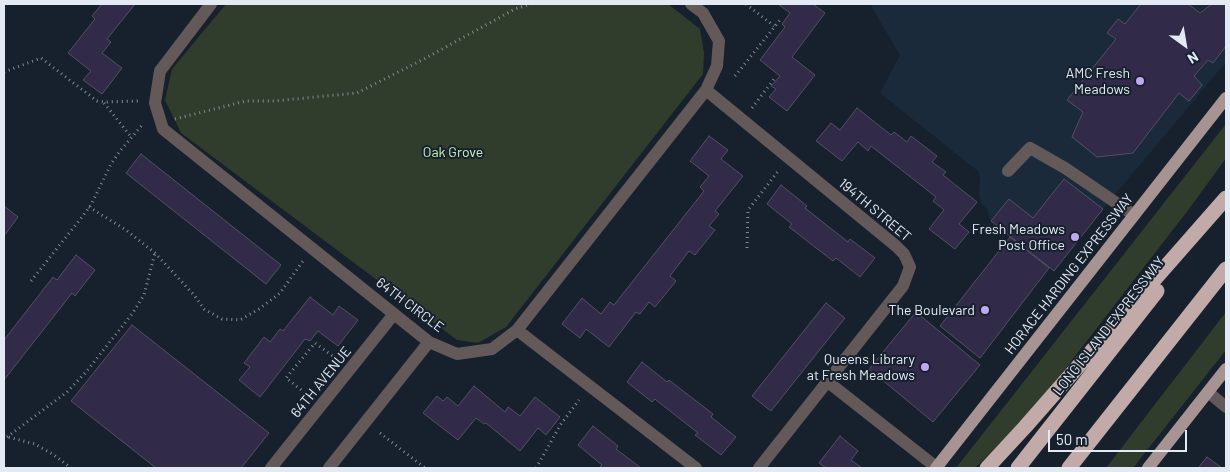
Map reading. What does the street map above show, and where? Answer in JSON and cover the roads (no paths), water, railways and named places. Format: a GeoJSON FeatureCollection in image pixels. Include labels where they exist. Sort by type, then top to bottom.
{"type":"FeatureCollection","features":[{"type":"Feature","properties":{"kind":"highway"},"geometry":{"type":"LineString","coordinates":[[987,468],[1020,433],[1226,198]]}},
{"type":"Feature","properties":{"kind":"highway","name":"LONG ISLAND EXPRESSWAY"},"geometry":{"type":"LineString","coordinates":[[1018,468],[1226,203]]}},
{"type":"Feature","properties":{"kind":"highway"},"geometry":{"type":"LineString","coordinates":[[1069,468],[1226,268]]}},
{"type":"Feature","properties":{"kind":"highway"},"geometry":{"type":"LineString","coordinates":[[1082,468],[1196,307]]}},
{"type":"Feature","properties":{"kind":"main road","name":"HORACE HARDING EXPRESSWAY"},"geometry":{"type":"LineString","coordinates":[[936,468],[1226,98]]}},
{"type":"Feature","properties":{"kind":"main road"},"geometry":{"type":"LineString","coordinates":[[1148,468],[1226,369]]}},
{"type":"Feature","properties":{"kind":"street","name":"64TH CIRCLE"},"geometry":{"type":"LineString","coordinates":[[211,4],[160,71],[155,103],[163,129],[429,342],[457,354],[492,349],[517,330],[706,90],[717,66],[719,41],[703,13],[691,4]]}},
{"type":"Feature","properties":{"kind":"street","name":"194TH STREET"},"geometry":{"type":"LineString","coordinates":[[706,90],[904,254],[910,267],[904,286],[758,468]]}},
{"type":"Feature","properties":{"kind":"street"},"geometry":{"type":"LineString","coordinates":[[1008,171],[1030,148],[1065,168],[1134,215]]}},
{"type":"Feature","properties":{"kind":"street","name":"64TH AVENUE"},"geometry":{"type":"LineString","coordinates":[[277,466],[394,314]]}},
{"type":"Feature","properties":{"kind":"street"},"geometry":{"type":"LineString","coordinates":[[517,330],[696,468]]}},
{"type":"Feature","properties":{"kind":"street"},"geometry":{"type":"LineString","coordinates":[[329,468],[429,342]]}},
{"type":"Feature","properties":{"kind":"street"},"geometry":{"type":"LineString","coordinates":[[828,382],[936,468]]}},
{"type":"Feature","properties":{"kind":"street"},"geometry":{"type":"LineString","coordinates":[[1208,392],[1226,407]]}},
{"type":"Feature","properties":{"kind":"place","name":"AMC Fresh Meadows"},"geometry":{"type":"Point","coordinates":[1140,81]}},
{"type":"Feature","properties":{"kind":"place","name":"Fresh Meadows Post Office"},"geometry":{"type":"Point","coordinates":[1075,237]}},
{"type":"Feature","properties":{"kind":"place","name":"The Boulevard"},"geometry":{"type":"Point","coordinates":[985,310]}},
{"type":"Feature","properties":{"kind":"place","name":"Queens Library at Fresh Meadows"},"geometry":{"type":"Point","coordinates":[925,367]}},
{"type":"Feature","properties":{"kind":"park label","name":"Oak Grove"},"geometry":{"type":"Point","coordinates":[453,152]}}]}
